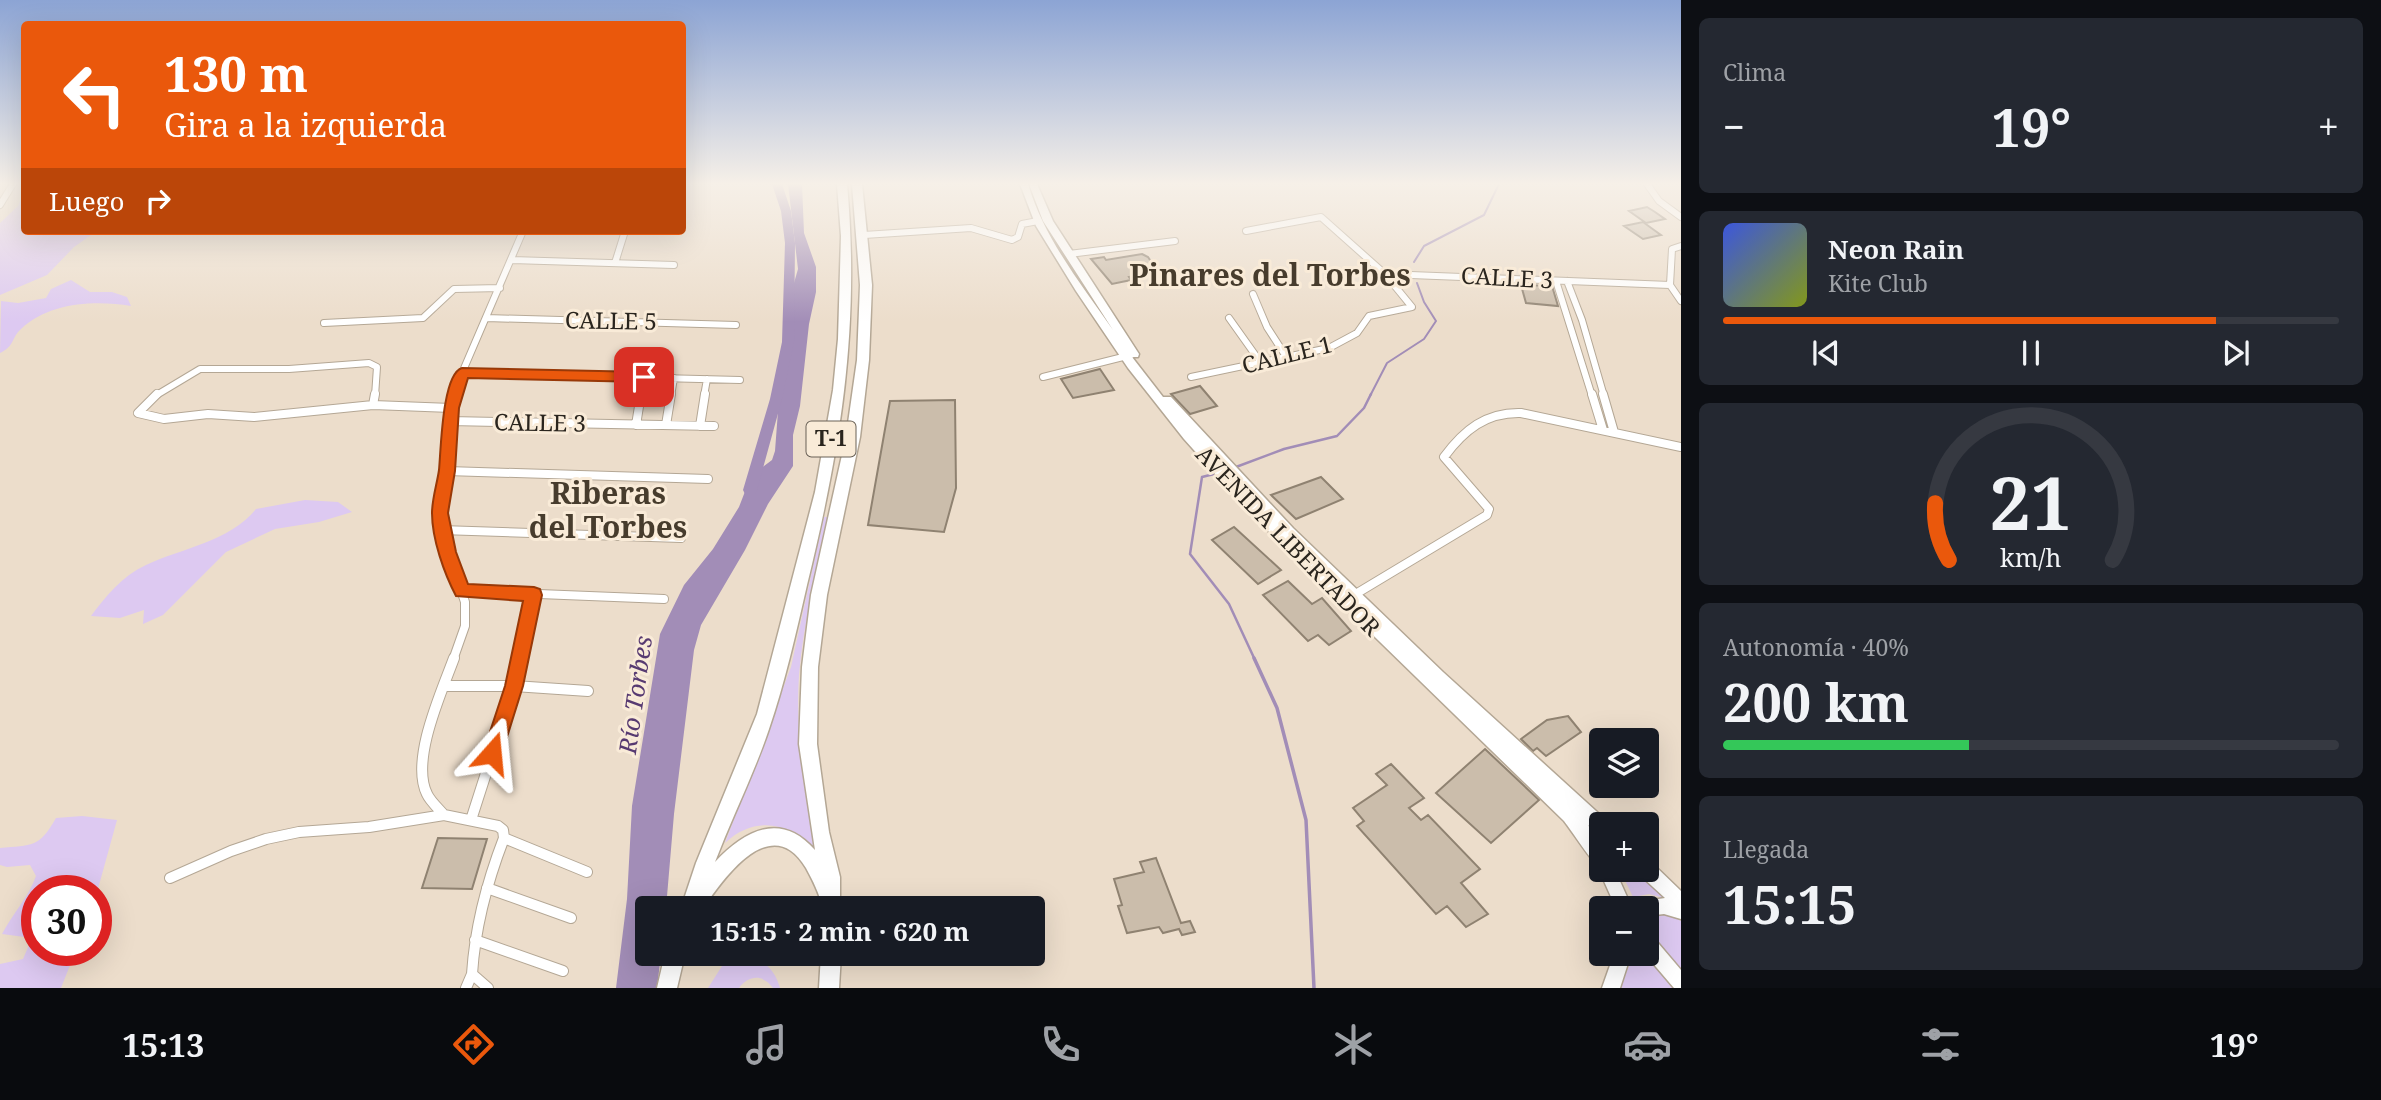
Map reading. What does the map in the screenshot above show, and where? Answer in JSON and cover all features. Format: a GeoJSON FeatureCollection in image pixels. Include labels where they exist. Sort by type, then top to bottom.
{"type":"FeatureCollection","features":[{"type":"Feature","properties":{"kind":"highway","name":"T-1"},"geometry":{"type":"LineString","coordinates":[[695,896],[771,699],[812,537],[844,362],[846,230]]}},
{"type":"Feature","properties":{"kind":"highway","name":"T-1"},"geometry":{"type":"LineString","coordinates":[[831,896],[831,877],[820,832],[808,744],[810,667],[819,595],[859,402],[865,321],[863,230]]}},
{"type":"Feature","properties":{"kind":"highway"},"geometry":{"type":"LineString","coordinates":[[698,896],[719,868],[740,848],[778,836],[792,841],[807,854],[827,896]]}},
{"type":"Feature","properties":{"kind":"highway"},"geometry":{"type":"LineString","coordinates":[[667,988],[672,966]]}},
{"type":"Feature","properties":{"kind":"highway"},"geometry":{"type":"LineString","coordinates":[[829,988],[830,966]]}},
{"type":"Feature","properties":{"kind":"main road","name":"AVENIDA LIBERTADOR"},"geometry":{"type":"LineString","coordinates":[[1044,230],[1165,410],[1246,503],[1555,801],[1589,840]]}},
{"type":"Feature","properties":{"kind":"main road","name":"AVENIDA LIBERTADOR"},"geometry":{"type":"LineString","coordinates":[[1054,230],[1130,356],[1216,455],[1438,677],[1589,816]]}},
{"type":"Feature","properties":{"kind":"main road"},"geometry":{"type":"LineString","coordinates":[[1659,881],[1681,902]]}},
{"type":"Feature","properties":{"kind":"main road"},"geometry":{"type":"LineString","coordinates":[[1659,907],[1681,911]]}},
{"type":"Feature","properties":{"kind":"main road"},"geometry":{"type":"LineString","coordinates":[[1659,957],[1681,983]]}},
{"type":"Feature","properties":{"kind":"main road"},"geometry":{"type":"LineString","coordinates":[[1611,988],[1618,966]]}},
{"type":"Feature","properties":{"kind":"street"},"geometry":{"type":"LineString","coordinates":[[864,235],[939,230]]}},
{"type":"Feature","properties":{"kind":"street"},"geometry":{"type":"LineString","coordinates":[[978,230],[1012,240],[1018,237],[1020,230]]}},
{"type":"Feature","properties":{"kind":"street"},"geometry":{"type":"LineString","coordinates":[[1246,231],[1251,230]]}},
{"type":"Feature","properties":{"kind":"street"},"geometry":{"type":"LineString","coordinates":[[1336,230],[1385,274]]}},
{"type":"Feature","properties":{"kind":"street"},"geometry":{"type":"LineString","coordinates":[[466,988],[472,974],[475,940],[487,888],[504,838],[503,830],[498,826],[471,820],[456,820],[444,815],[426,793],[422,760],[425,736],[465,626],[462,591],[442,530],[440,513],[447,471],[451,408],[462,373],[521,235]]}},
{"type":"Feature","properties":{"kind":"street"},"geometry":{"type":"LineString","coordinates":[[615,263],[624,235]]}},
{"type":"Feature","properties":{"kind":"street"},"geometry":{"type":"LineString","coordinates":[[1069,254],[1175,241]]}},
{"type":"Feature","properties":{"kind":"street"},"geometry":{"type":"LineString","coordinates":[[1681,246],[1672,249],[1670,285],[1681,301]]}},
{"type":"Feature","properties":{"kind":"street"},"geometry":{"type":"LineString","coordinates":[[512,260],[674,265]]}},
{"type":"Feature","properties":{"kind":"street","name":"CALLE 3"},"geometry":{"type":"LineString","coordinates":[[1385,274],[1670,285]]}},
{"type":"Feature","properties":{"kind":"street","name":"CALLE 1"},"geometry":{"type":"LineString","coordinates":[[1191,377],[1287,358],[1344,341],[1357,333],[1369,316],[1412,307],[1385,274]]}},
{"type":"Feature","properties":{"kind":"street"},"geometry":{"type":"LineString","coordinates":[[1556,281],[1603,430]]}},
{"type":"Feature","properties":{"kind":"street"},"geometry":{"type":"LineString","coordinates":[[1567,281],[1582,320],[1614,432]]}},
{"type":"Feature","properties":{"kind":"street"},"geometry":{"type":"LineString","coordinates":[[324,323],[423,318],[454,289],[500,288]]}},
{"type":"Feature","properties":{"kind":"street"},"geometry":{"type":"LineString","coordinates":[[1253,294],[1267,327],[1287,358]]}},
{"type":"Feature","properties":{"kind":"street","name":"CALLE 5"},"geometry":{"type":"LineString","coordinates":[[486,318],[736,324]]}},
{"type":"Feature","properties":{"kind":"street"},"geometry":{"type":"LineString","coordinates":[[1229,318],[1261,363]]}},
{"type":"Feature","properties":{"kind":"street"},"geometry":{"type":"LineString","coordinates":[[1043,377],[1130,356]]}},
{"type":"Feature","properties":{"kind":"street"},"geometry":{"type":"LineString","coordinates":[[373,405],[378,380],[377,367],[369,363],[289,369],[200,369],[180,379],[138,412],[164,419],[208,414],[254,417],[373,405],[451,408]]}},
{"type":"Feature","properties":{"kind":"street"},"geometry":{"type":"LineString","coordinates":[[462,373],[740,380]]}},
{"type":"Feature","properties":{"kind":"street"},"geometry":{"type":"LineString","coordinates":[[636,425],[644,377]]}},
{"type":"Feature","properties":{"kind":"street"},"geometry":{"type":"LineString","coordinates":[[666,425],[674,378]]}},
{"type":"Feature","properties":{"kind":"street"},"geometry":{"type":"LineString","coordinates":[[700,426],[707,379]]}},
{"type":"Feature","properties":{"kind":"street"},"geometry":{"type":"LineString","coordinates":[[1354,595],[1487,514],[1489,509],[1444,457],[1479,420],[1514,412],[1681,447]]}},
{"type":"Feature","properties":{"kind":"street","name":"CALLE 3"},"geometry":{"type":"LineString","coordinates":[[450,421],[714,426]]}},
{"type":"Feature","properties":{"kind":"street"},"geometry":{"type":"LineString","coordinates":[[447,471],[708,479]]}},
{"type":"Feature","properties":{"kind":"street"},"geometry":{"type":"LineString","coordinates":[[442,530],[681,538]]}},
{"type":"Feature","properties":{"kind":"street"},"geometry":{"type":"LineString","coordinates":[[462,591],[664,599]]}},
{"type":"Feature","properties":{"kind":"street"},"geometry":{"type":"LineString","coordinates":[[471,820],[514,686],[534,595]]}},
{"type":"Feature","properties":{"kind":"street"},"geometry":{"type":"LineString","coordinates":[[445,686],[514,686],[587,691]]}},
{"type":"Feature","properties":{"kind":"street"},"geometry":{"type":"LineString","coordinates":[[170,878],[265,839],[299,832],[369,827],[444,815]]}},
{"type":"Feature","properties":{"kind":"street"},"geometry":{"type":"LineString","coordinates":[[504,838],[587,872]]}},
{"type":"Feature","properties":{"kind":"street"},"geometry":{"type":"LineString","coordinates":[[487,888],[571,918]]}},
{"type":"Feature","properties":{"kind":"street"},"geometry":{"type":"LineString","coordinates":[[475,940],[563,971]]}},
{"type":"Feature","properties":{"kind":"street"},"geometry":{"type":"LineString","coordinates":[[472,974],[488,988]]}},
{"type":"Feature","properties":{"kind":"shaded area"},"geometry":{"type":"Polygon","coordinates":[[[0,230],[21,230],[21,235],[91,235],[74,247],[47,275],[0,295],[0,230]]]}},
{"type":"Feature","properties":{"kind":"shaded area"},"geometry":{"type":"Polygon","coordinates":[[[793,230],[804,230],[816,267],[816,292],[809,324],[800,406],[793,435],[793,466],[768,504],[745,550],[701,625],[694,650],[667,896],[635,896],[635,966],[660,966],[657,988],[616,988],[627,899],[632,806],[660,634],[684,585],[713,549],[739,507],[751,476],[772,460],[775,451],[783,345],[794,317],[792,290],[798,269],[793,230]]]}},
{"type":"Feature","properties":{"kind":"shaded area"},"geometry":{"type":"Polygon","coordinates":[[[71,280],[90,292],[112,292],[127,297],[131,306],[103,303],[73,305],[45,313],[21,329],[11,345],[0,353],[1,301],[18,303],[46,298],[51,289],[71,280]]]}},
{"type":"Feature","properties":{"kind":"shaded area"},"geometry":{"type":"Polygon","coordinates":[[[305,500],[338,502],[352,512],[319,522],[275,529],[226,552],[163,615],[143,624],[144,610],[120,618],[91,616],[115,587],[137,570],[219,537],[245,520],[256,509],[305,500]]]}},
{"type":"Feature","properties":{"kind":"shaded area"},"geometry":{"type":"Polygon","coordinates":[[[824,517],[828,517],[804,635],[798,697],[802,764],[816,851],[795,834],[772,826],[748,828],[725,843],[791,667],[824,517]]]}},
{"type":"Feature","properties":{"kind":"shaded area"},"geometry":{"type":"Polygon","coordinates":[[[82,816],[117,820],[102,875],[35,875],[30,865],[0,865],[0,848],[34,843],[45,835],[56,818],[82,816]]]}},
{"type":"Feature","properties":{"kind":"shaded area"},"geometry":{"type":"Polygon","coordinates":[[[1626,882],[1647,882],[1664,898],[1649,894],[1633,896],[1626,882]]]}},
{"type":"Feature","properties":{"kind":"shaded area"},"geometry":{"type":"Polygon","coordinates":[[[21,904],[21,937],[2,934],[21,904]]]}},
{"type":"Feature","properties":{"kind":"shaded area"},"geometry":{"type":"Polygon","coordinates":[[[1659,914],[1669,914],[1681,921],[1681,971],[1659,947],[1659,914]]]}},
{"type":"Feature","properties":{"kind":"shaded area"},"geometry":{"type":"Polygon","coordinates":[[[21,959],[21,966],[70,966],[61,988],[0,988],[0,964],[21,959]]]}},
{"type":"Feature","properties":{"kind":"shaded area"},"geometry":{"type":"Polygon","coordinates":[[[722,966],[768,966],[780,988],[773,988],[765,980],[756,978],[739,988],[708,988],[722,966]]]}},
{"type":"Feature","properties":{"kind":"shaded area"},"geometry":{"type":"Polygon","coordinates":[[[1629,966],[1656,966],[1677,988],[1621,988],[1629,966]]]}},
{"type":"Feature","properties":{"kind":"building"},"geometry":{"type":"Polygon","coordinates":[[[1630,230],[1654,230],[1661,235],[1643,239],[1630,230]]]}},
{"type":"Feature","properties":{"kind":"building"},"geometry":{"type":"Polygon","coordinates":[[[1142,254],[1148,257],[1158,272],[1129,277],[1131,280],[1112,284],[1091,259],[1104,257],[1106,260],[1142,254]]]}},
{"type":"Feature","properties":{"kind":"building"},"geometry":{"type":"Polygon","coordinates":[[[1521,285],[1552,286],[1558,306],[1526,303],[1521,285]]]}},
{"type":"Feature","properties":{"kind":"building"},"geometry":{"type":"Polygon","coordinates":[[[1100,369],[1114,390],[1073,398],[1061,379],[1100,369]]]}},
{"type":"Feature","properties":{"kind":"building"},"geometry":{"type":"Polygon","coordinates":[[[1200,386],[1217,406],[1190,414],[1171,394],[1200,386]]]}},
{"type":"Feature","properties":{"kind":"building"},"geometry":{"type":"Polygon","coordinates":[[[955,400],[956,488],[944,532],[868,525],[890,401],[955,400]]]}},
{"type":"Feature","properties":{"kind":"building"},"geometry":{"type":"Polygon","coordinates":[[[1321,477],[1343,499],[1296,519],[1271,495],[1321,477]]]}},
{"type":"Feature","properties":{"kind":"building"},"geometry":{"type":"Polygon","coordinates":[[[1234,527],[1281,570],[1258,584],[1212,540],[1234,527]]]}},
{"type":"Feature","properties":{"kind":"building"},"geometry":{"type":"Polygon","coordinates":[[[1288,581],[1312,604],[1322,598],[1351,631],[1329,645],[1318,635],[1308,641],[1263,595],[1288,581]]]}},
{"type":"Feature","properties":{"kind":"building"},"geometry":{"type":"Polygon","coordinates":[[[1568,716],[1581,732],[1546,756],[1537,748],[1533,751],[1521,739],[1547,720],[1568,716]]]}},
{"type":"Feature","properties":{"kind":"building"},"geometry":{"type":"Polygon","coordinates":[[[1485,749],[1539,800],[1491,843],[1436,793],[1485,749]]]}},
{"type":"Feature","properties":{"kind":"building"},"geometry":{"type":"Polygon","coordinates":[[[1391,764],[1424,798],[1409,808],[1421,820],[1428,815],[1480,869],[1461,883],[1488,914],[1466,927],[1447,906],[1436,914],[1357,826],[1364,821],[1353,808],[1387,785],[1376,774],[1391,764]]]}},
{"type":"Feature","properties":{"kind":"building"},"geometry":{"type":"Polygon","coordinates":[[[438,838],[487,839],[472,889],[422,888],[438,838]]]}},
{"type":"Feature","properties":{"kind":"building"},"geometry":{"type":"Polygon","coordinates":[[[1156,858],[1181,923],[1190,921],[1195,932],[1182,935],[1179,929],[1163,933],[1159,927],[1127,933],[1118,906],[1122,905],[1114,879],[1144,872],[1140,862],[1156,858]]]}},
{"type":"Feature","properties":{"kind":"waterway","name":"Río Torbes"},"geometry":{"type":"LineString","coordinates":[[750,490],[776,399],[788,342],[788,230]]}},
{"type":"Feature","properties":{"kind":"waterway"},"geometry":{"type":"LineString","coordinates":[[1414,262],[1424,246],[1455,230]]}},
{"type":"Feature","properties":{"kind":"waterway"},"geometry":{"type":"LineString","coordinates":[[1370,396],[1387,363],[1424,339],[1436,321],[1424,302],[1417,283]]}},
{"type":"Feature","properties":{"kind":"waterway"},"geometry":{"type":"LineString","coordinates":[[1236,467],[1284,449],[1337,436],[1364,408],[1370,396]]}},
{"type":"Feature","properties":{"kind":"waterway"},"geometry":{"type":"LineString","coordinates":[[1214,474],[1202,477],[1190,554],[1229,604],[1255,660]]}},
{"type":"Feature","properties":{"kind":"waterway"},"geometry":{"type":"LineString","coordinates":[[1254,658],[1277,708],[1306,820],[1314,988]]}},
{"type":"Feature","properties":{"kind":"district","name":"Pinares del Torbes"},"geometry":{"type":"Point","coordinates":[1270,276]}},
{"type":"Feature","properties":{"kind":"district","name":"Riberas del Torbes"},"geometry":{"type":"Point","coordinates":[608,511]}},
{"type":"Feature","properties":{"kind":"route"},"geometry":{"type":"LineString","coordinates":[[492,753],[514,686],[534,595],[462,591],[448,552],[440,513],[447,471],[451,408],[462,373],[644,377]]}}]}
